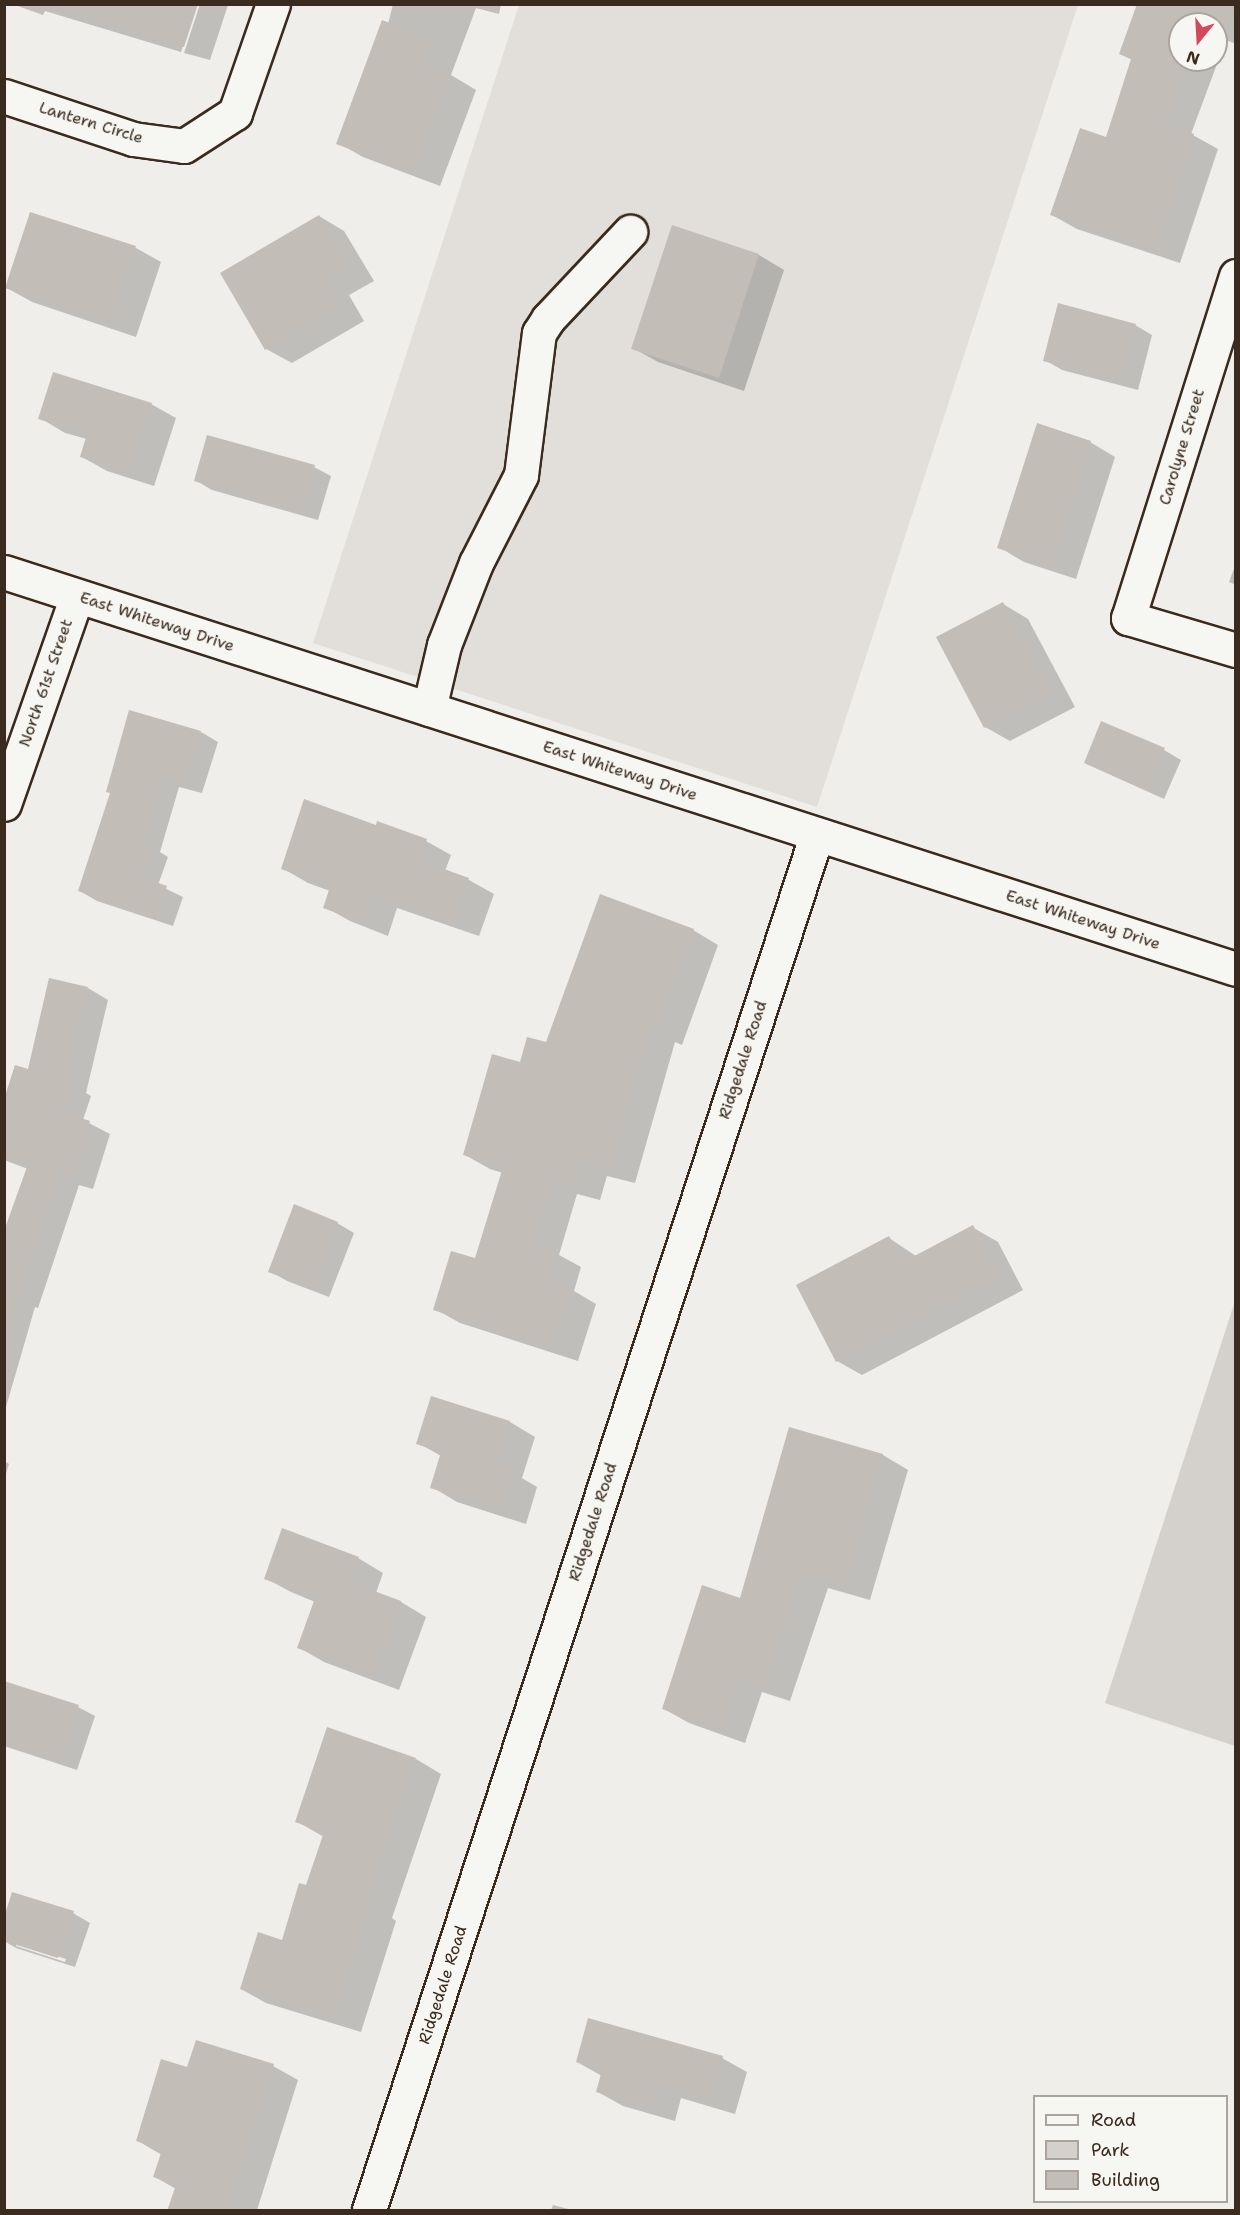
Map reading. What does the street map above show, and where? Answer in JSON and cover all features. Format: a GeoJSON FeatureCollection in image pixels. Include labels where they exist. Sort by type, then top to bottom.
{"type":"FeatureCollection","features":[{"type":"Feature","properties":{"kind":"street","name":"Lantern Circle"},"geometry":{"type":"LineString","coordinates":[[4,96],[133,139],[184,146],[234,113],[273,4]]}},
{"type":"Feature","properties":{"kind":"street"},"geometry":{"type":"LineString","coordinates":[[429,710],[444,645],[476,563],[521,475],[539,333],[548,319],[630,232]]}},
{"type":"Feature","properties":{"kind":"street","name":"Carolyne Street"},"geometry":{"type":"LineString","coordinates":[[1236,276],[1128,618],[1236,650]]}},
{"type":"Feature","properties":{"kind":"street","name":"East Whiteway Drive"},"geometry":{"type":"LineString","coordinates":[[4,572],[1236,969]]}},
{"type":"Feature","properties":{"kind":"street","name":"North 61st Street"},"geometry":{"type":"LineString","coordinates":[[4,804],[76,596]]}},
{"type":"Feature","properties":{"kind":"street","name":"Ridgedale Road"},"geometry":{"type":"LineString","coordinates":[[369,2211],[817,834]]}},
{"type":"Feature","properties":{"kind":"shaded area"},"geometry":{"type":"Polygon","coordinates":[[[519,5],[1078,5],[817,807],[313,643],[519,5]]]}},
{"type":"Feature","properties":{"kind":"green space"},"geometry":{"type":"Polygon","coordinates":[[[1235,1301],[1235,1746],[1105,1703],[1235,1301]]]}},
{"type":"Feature","properties":{"kind":"building"},"geometry":{"type":"Polygon","coordinates":[[[68,4],[198,4],[184,47],[67,12],[68,4]]]}},
{"type":"Feature","properties":{"kind":"building"},"geometry":{"type":"Polygon","coordinates":[[[1137,4],[1236,4],[1228,26],[1228,12],[1168,12],[1168,72],[1184,72],[1165,124],[1194,134],[1155,250],[1050,215],[1080,128],[1106,137],[1131,59],[1119,54],[1137,4]]]}},
{"type":"Feature","properties":{"kind":"building"},"geometry":{"type":"Polygon","coordinates":[[[382,20],[434,40],[425,64],[451,74],[414,173],[336,144],[382,20]]]}},
{"type":"Feature","properties":{"kind":"building"},"geometry":{"type":"Polygon","coordinates":[[[30,212],[136,246],[111,323],[5,288],[30,212]]]}},
{"type":"Feature","properties":{"kind":"building"},"geometry":{"type":"Polygon","coordinates":[[[319,215],[349,266],[324,280],[340,306],[265,350],[220,273],[319,215]]]}},
{"type":"Feature","properties":{"kind":"building"},"geometry":{"type":"Polygon","coordinates":[[[672,225],[759,254],[719,378],[631,349],[672,225]]]}},
{"type":"Feature","properties":{"kind":"building"},"geometry":{"type":"Polygon","coordinates":[[[1058,303],[1136,324],[1121,381],[1043,361],[1058,303]]]}},
{"type":"Feature","properties":{"kind":"building"},"geometry":{"type":"Polygon","coordinates":[[[53,372],[152,403],[129,473],[80,457],[87,434],[38,419],[53,372]]]}},
{"type":"Feature","properties":{"kind":"building"},"geometry":{"type":"Polygon","coordinates":[[[1037,423],[1091,441],[1051,566],[997,548],[1037,423]]]}},
{"type":"Feature","properties":{"kind":"building"},"geometry":{"type":"Polygon","coordinates":[[[207,435],[315,465],[301,512],[194,481],[207,435]]]}},
{"type":"Feature","properties":{"kind":"building"},"geometry":{"type":"Polygon","coordinates":[[[1003,602],[1051,693],[984,728],[936,637],[1003,602]]]}},
{"type":"Feature","properties":{"kind":"building"},"geometry":{"type":"Polygon","coordinates":[[[129,710],[201,731],[185,785],[162,778],[143,843],[152,846],[141,877],[167,886],[156,918],[78,891],[110,793],[106,792],[129,710]]]}},
{"type":"Feature","properties":{"kind":"building"},"geometry":{"type":"Polygon","coordinates":[[[1101,721],[1165,748],[1147,791],[1084,763],[1101,721]]]}},
{"type":"Feature","properties":{"kind":"building"},"geometry":{"type":"Polygon","coordinates":[[[304,799],[376,825],[377,821],[427,839],[419,860],[469,878],[454,923],[372,894],[362,922],[323,908],[330,887],[281,869],[304,799]]]}},
{"type":"Feature","properties":{"kind":"building"},"geometry":{"type":"Polygon","coordinates":[[[600,894],[694,929],[656,1031],[650,1029],[610,1170],[582,1162],[575,1187],[552,1181],[533,1244],[557,1252],[547,1281],[572,1288],[553,1347],[433,1310],[451,1251],[475,1258],[503,1167],[463,1155],[492,1054],[520,1062],[527,1037],[546,1042],[600,894]]]}},
{"type":"Feature","properties":{"kind":"building"},"geometry":{"type":"Polygon","coordinates":[[[49,978],[88,987],[66,1081],[71,1083],[62,1112],[90,1121],[72,1178],[59,1174],[10,1319],[4,1318],[4,1231],[28,1164],[4,1157],[4,1099],[15,1065],[28,1069],[49,978]]]}},
{"type":"Feature","properties":{"kind":"building"},"geometry":{"type":"Polygon","coordinates":[[[294,1204],[338,1222],[312,1288],[268,1272],[294,1204]]]}},
{"type":"Feature","properties":{"kind":"building"},"geometry":{"type":"Polygon","coordinates":[[[973,1225],[999,1276],[836,1362],[796,1285],[889,1236],[903,1262],[973,1225]]]}},
{"type":"Feature","properties":{"kind":"building"},"geometry":{"type":"Polygon","coordinates":[[[431,1396],[510,1421],[496,1466],[513,1471],[501,1510],[430,1488],[441,1452],[416,1444],[431,1396]]]}},
{"type":"Feature","properties":{"kind":"building"},"geometry":{"type":"Polygon","coordinates":[[[789,1427],[883,1454],[845,1587],[803,1575],[765,1688],[737,1679],[720,1729],[662,1709],[702,1585],[740,1598],[789,1427]]]}},
{"type":"Feature","properties":{"kind":"building"},"geometry":{"type":"Polygon","coordinates":[[[282,1528],[359,1557],[350,1582],[401,1601],[374,1676],[297,1648],[315,1598],[264,1579],[282,1528]]]}},
{"type":"Feature","properties":{"kind":"building"},"geometry":{"type":"Polygon","coordinates":[[[4,1681],[79,1705],[60,1762],[4,1743],[4,1681]]]}},
{"type":"Feature","properties":{"kind":"building"},"geometry":{"type":"Polygon","coordinates":[[[327,1727],[416,1758],[367,1903],[371,1905],[335,2019],[240,1989],[258,1932],[282,1940],[299,1883],[306,1885],[324,1832],[295,1822],[327,1727]]]}},
{"type":"Feature","properties":{"kind":"building"},"geometry":{"type":"Polygon","coordinates":[[[12,1892],[74,1911],[58,1958],[4,1941],[4,1917],[12,1892]]]}},
{"type":"Feature","properties":{"kind":"building"},"geometry":{"type":"Polygon","coordinates":[[[588,2018],[723,2056],[710,2101],[656,2085],[650,2108],[596,2092],[602,2070],[576,2062],[588,2018]]]}},
{"type":"Feature","properties":{"kind":"building"},"geometry":{"type":"Polygon","coordinates":[[[196,2040],[274,2064],[228,2211],[167,2211],[176,2185],[153,2177],[162,2150],[136,2141],[161,2059],[187,2067],[196,2040]]]}}]}
